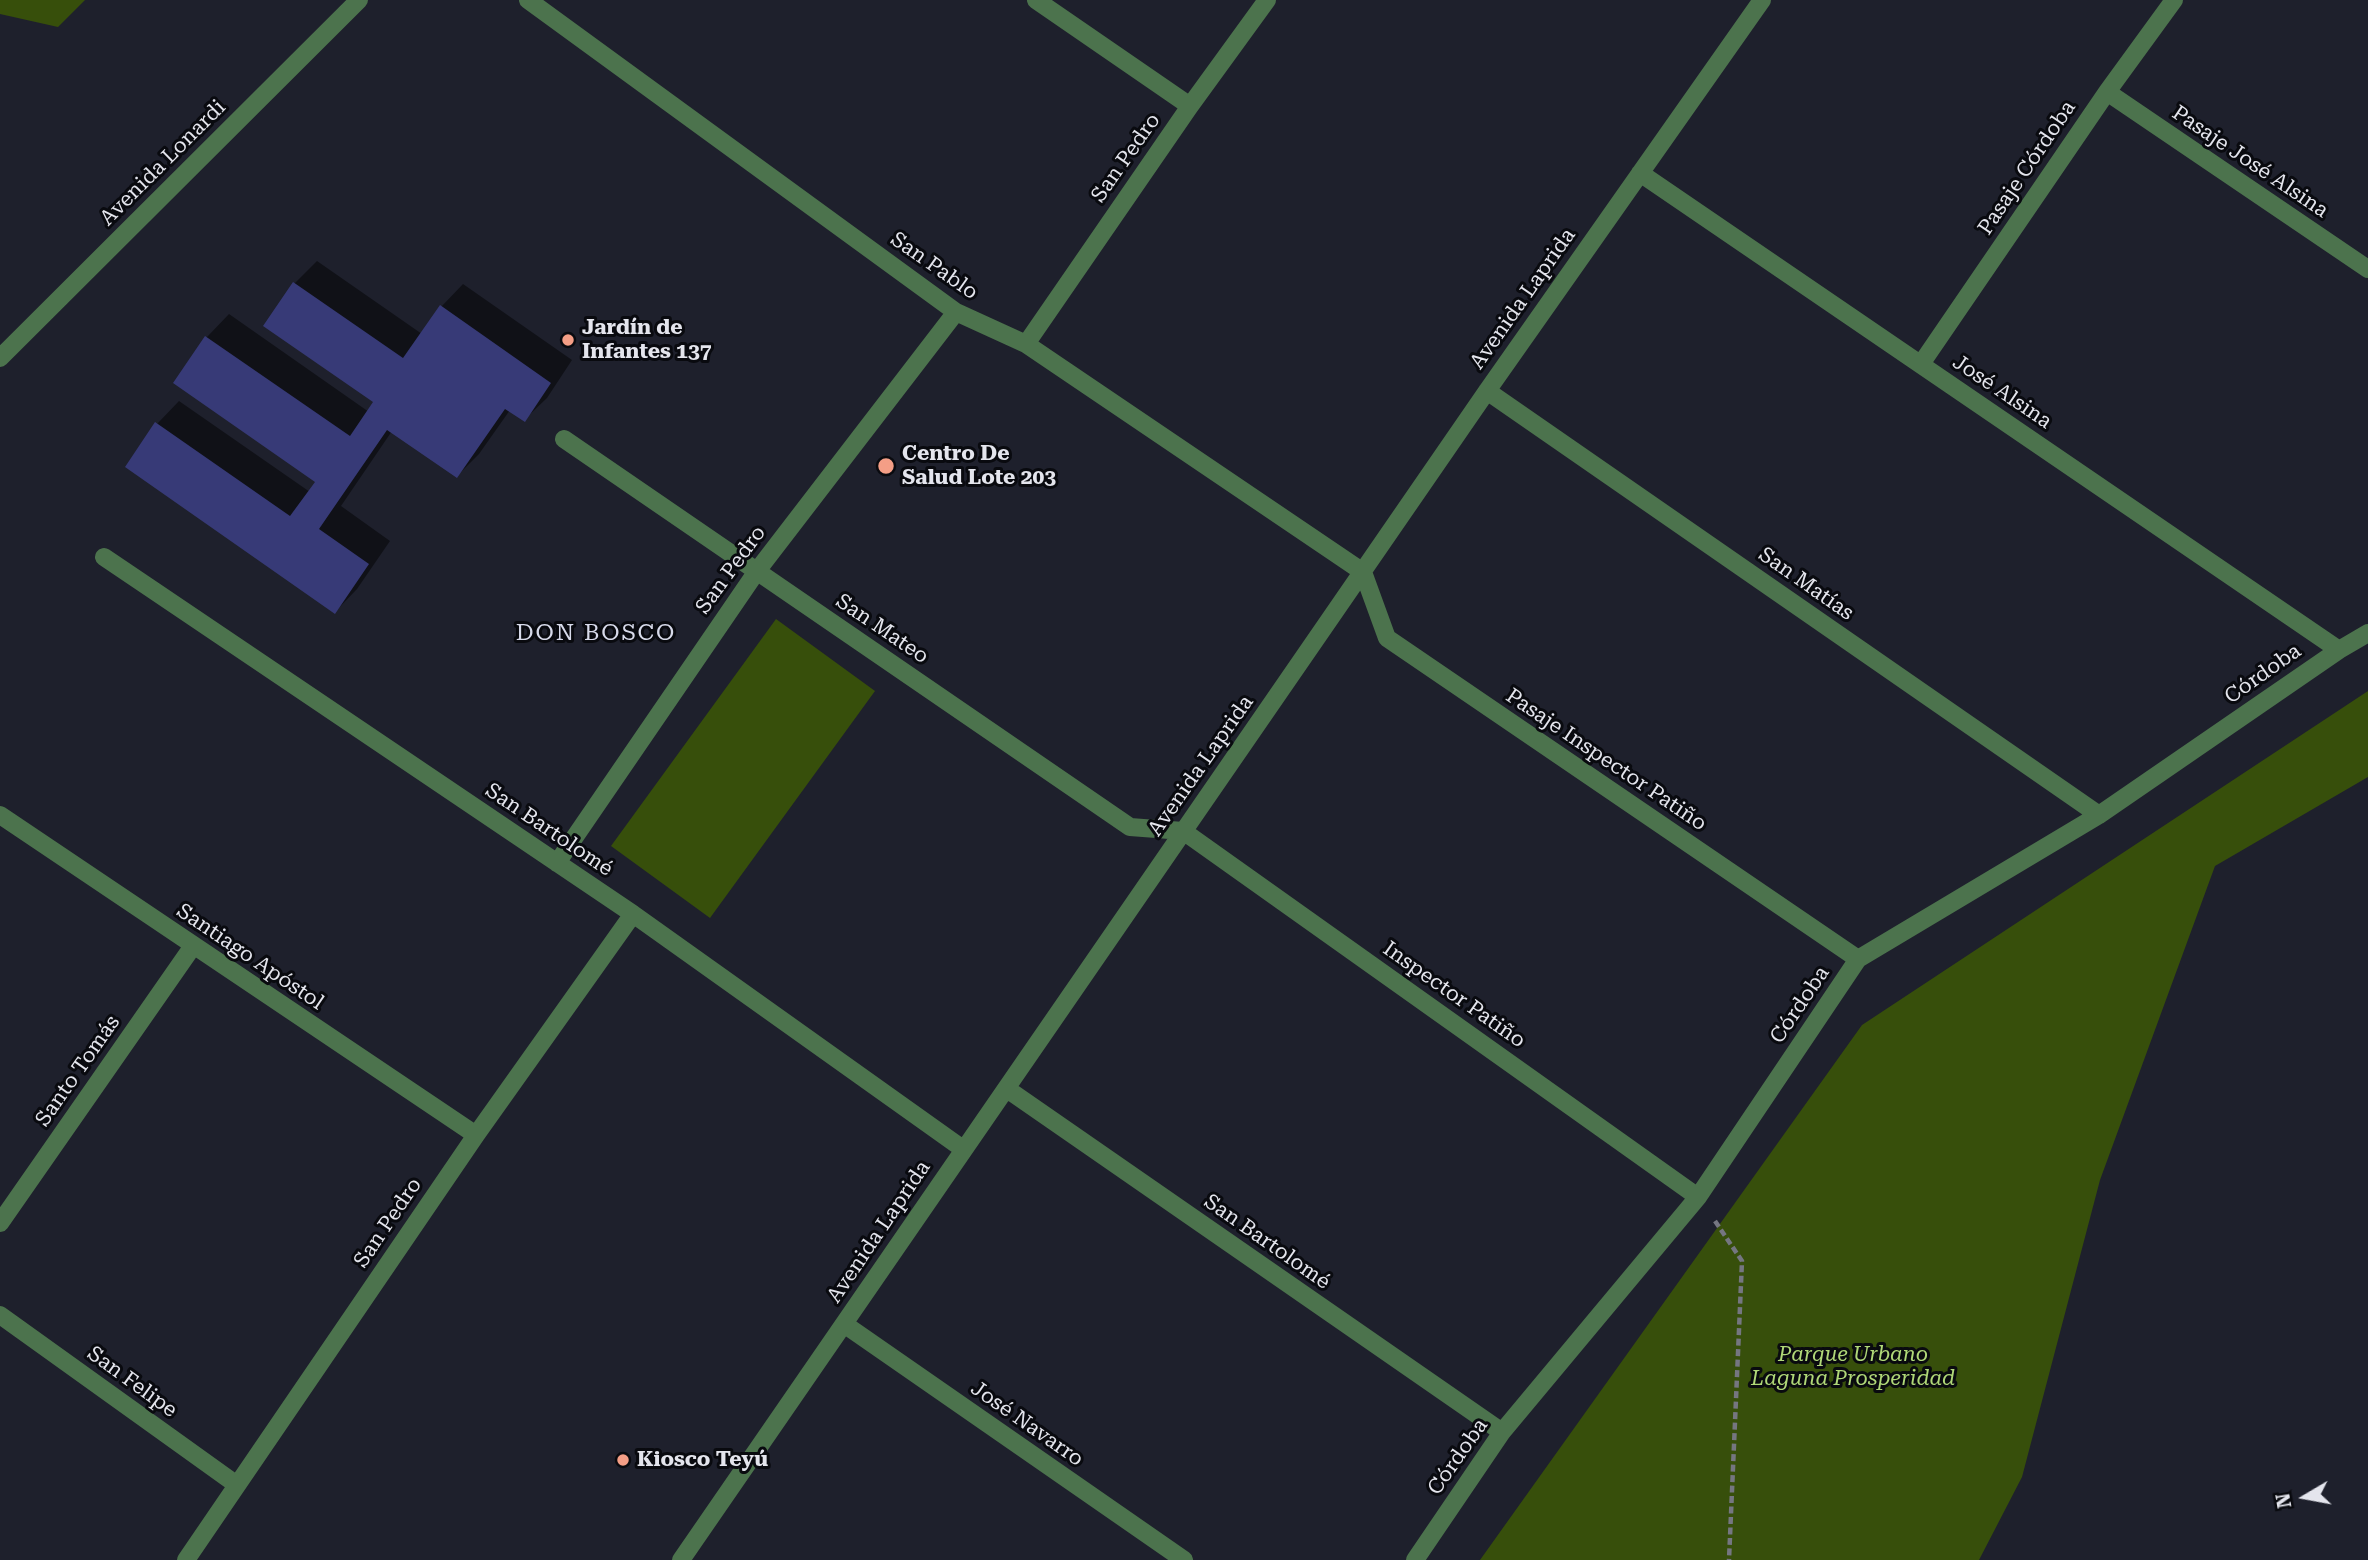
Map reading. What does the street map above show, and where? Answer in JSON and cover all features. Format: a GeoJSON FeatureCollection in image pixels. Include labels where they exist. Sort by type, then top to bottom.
{"type":"FeatureCollection","features":[{"type":"Feature","properties":{"kind":"street","name":"Avenida Lonardi"},"geometry":{"type":"LineString","coordinates":[[0,358],[359,0]]}},
{"type":"Feature","properties":{"kind":"street","name":"San Pablo"},"geometry":{"type":"LineString","coordinates":[[528,0],[956,312],[1026,344],[1363,572]]}},
{"type":"Feature","properties":{"kind":"street"},"geometry":{"type":"LineString","coordinates":[[1036,0],[1190,106]]}},
{"type":"Feature","properties":{"kind":"street","name":"San Pedro"},"geometry":{"type":"LineString","coordinates":[[1026,344],[1190,106],[1267,0]]}},
{"type":"Feature","properties":{"kind":"street","name":"Avenida Laprida"},"geometry":{"type":"LineString","coordinates":[[681,1560],[1487,391],[1762,0]]}},
{"type":"Feature","properties":{"kind":"street","name":"Pasaje Córdoba"},"geometry":{"type":"LineString","coordinates":[[1922,364],[2106,92],[2174,0]]}},
{"type":"Feature","properties":{"kind":"street","name":"Pasaje José Alsina"},"geometry":{"type":"LineString","coordinates":[[2106,92],[2368,269]]}},
{"type":"Feature","properties":{"kind":"street","name":"José Alsina"},"geometry":{"type":"LineString","coordinates":[[1640,173],[2339,650]]}},
{"type":"Feature","properties":{"kind":"street","name":"San Pedro"},"geometry":{"type":"LineString","coordinates":[[557,863],[757,571],[956,312]]}},
{"type":"Feature","properties":{"kind":"street","name":"San Matías"},"geometry":{"type":"LineString","coordinates":[[1487,391],[2099,815]]}},
{"type":"Feature","properties":{"kind":"street","name":"San Mateo"},"geometry":{"type":"LineString","coordinates":[[564,439],[1130,827],[1183,831]]}},
{"type":"Feature","properties":{"kind":"street","name":"San Bartolomé"},"geometry":{"type":"LineString","coordinates":[[104,557],[633,914],[963,1149]]}},
{"type":"Feature","properties":{"kind":"street","name":"Pasaje Inspector Patiño"},"geometry":{"type":"LineString","coordinates":[[1363,572],[1387,638],[1858,959]]}},
{"type":"Feature","properties":{"kind":"street","name":"Córdoba"},"geometry":{"type":"LineString","coordinates":[[1415,1560],[1502,1432],[1699,1197],[1858,959],[2099,815],[2339,650],[2368,633]]}},
{"type":"Feature","properties":{"kind":"street","name":"Santiago Apóstol"},"geometry":{"type":"LineString","coordinates":[[0,815],[476,1135]]}},
{"type":"Feature","properties":{"kind":"street","name":"Inspector Patiño"},"geometry":{"type":"LineString","coordinates":[[1183,831],[1699,1197]]}},
{"type":"Feature","properties":{"kind":"street","name":"San Pedro"},"geometry":{"type":"LineString","coordinates":[[186,1560],[476,1135],[633,914]]}},
{"type":"Feature","properties":{"kind":"street","name":"Santo Tomás"},"geometry":{"type":"LineString","coordinates":[[0,1223],[193,946]]}},
{"type":"Feature","properties":{"kind":"street","name":"San Bartolomé"},"geometry":{"type":"LineString","coordinates":[[1007,1089],[1502,1432]]}},
{"type":"Feature","properties":{"kind":"street","name":"San Felipe"},"geometry":{"type":"LineString","coordinates":[[0,1315],[237,1485]]}},
{"type":"Feature","properties":{"kind":"street","name":"José Navarro"},"geometry":{"type":"LineString","coordinates":[[844,1324],[1184,1560]]}},
{"type":"Feature","properties":{"kind":"path"},"geometry":{"type":"LineString","coordinates":[[1715,1220],[1742,1261],[1729,1560]]}},
{"type":"Feature","properties":{"kind":"green space"},"geometry":{"type":"Polygon","coordinates":[[[0,0],[85,0],[58,27],[0,14],[0,0]]]}},
{"type":"Feature","properties":{"kind":"green space"},"geometry":{"type":"Polygon","coordinates":[[[776,619],[875,691],[710,918],[611,846],[776,619]]]}},
{"type":"Feature","properties":{"kind":"green space","name":"Parque Urbano Laguna Prosperidad"},"geometry":{"type":"Polygon","coordinates":[[[2368,691],[2368,777],[2215,866],[2100,1180],[2022,1477],[1979,1560],[1480,1560],[1862,1025],[2368,691]]]}},
{"type":"Feature","properties":{"kind":"building"},"geometry":{"type":"Polygon","coordinates":[[[293,282],[403,358],[440,305],[551,383],[525,422],[505,409],[457,478],[387,430],[319,529],[369,564],[335,614],[125,467],[155,422],[290,516],[315,482],[173,383],[205,336],[350,436],[373,402],[263,326],[293,282]]]}},
{"type":"Feature","properties":{"kind":"place","name":"Jardín de Infantes 137"},"geometry":{"type":"Point","coordinates":[568,340]}},
{"type":"Feature","properties":{"kind":"place","name":"Centro De Salud Lote 203"},"geometry":{"type":"Point","coordinates":[886,466]}},
{"type":"Feature","properties":{"kind":"place","name":"Kiosco Teyú"},"geometry":{"type":"Point","coordinates":[623,1460]}},
{"type":"Feature","properties":{"kind":"district","name":"DON BOSCO"},"geometry":{"type":"Point","coordinates":[596,633]}}]}
